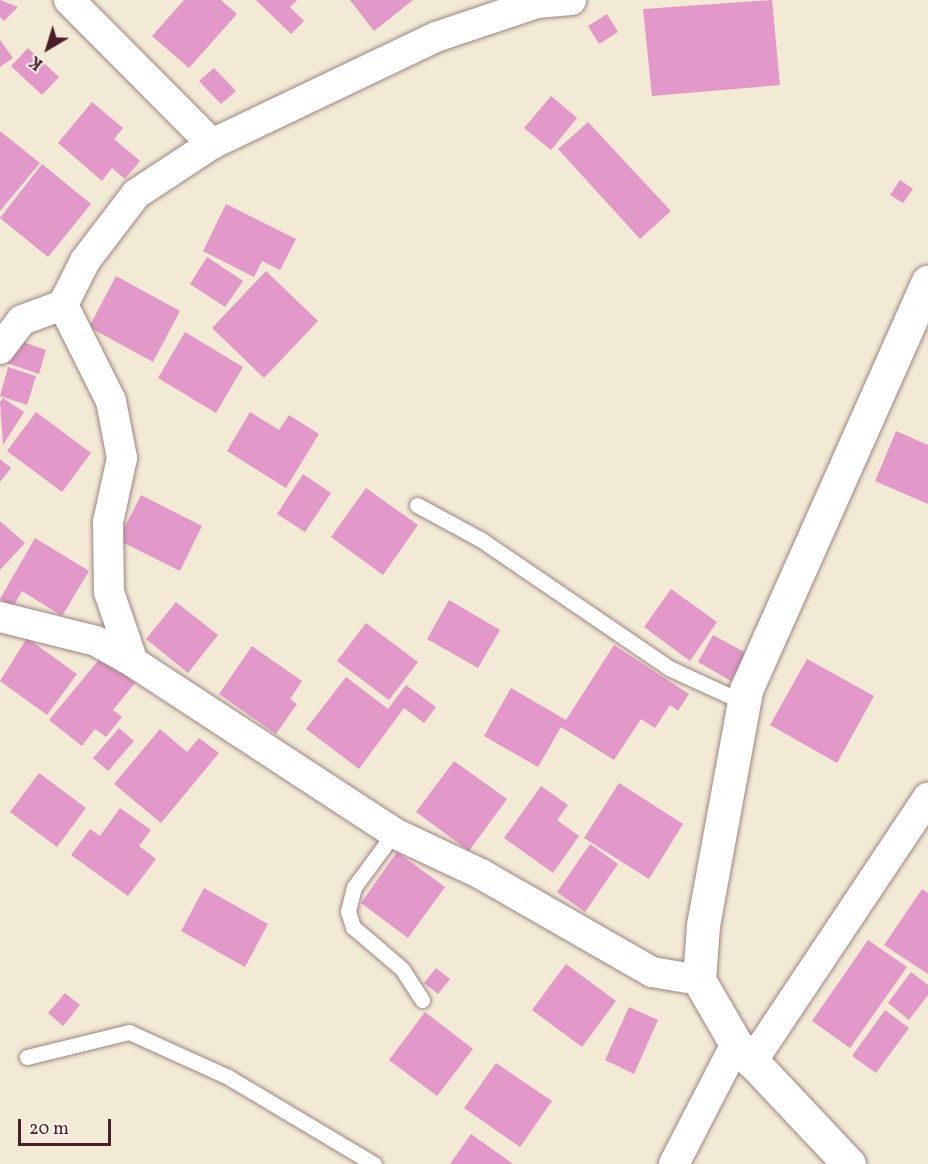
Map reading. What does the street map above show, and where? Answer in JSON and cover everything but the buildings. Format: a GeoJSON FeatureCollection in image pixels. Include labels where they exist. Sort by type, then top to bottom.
{"type":"FeatureCollection","features":[{"type":"Feature","properties":{"kind":"street"},"geometry":{"type":"LineString","coordinates":[[69,0],[212,144]]}},
{"type":"Feature","properties":{"kind":"street"},"geometry":{"type":"LineString","coordinates":[[0,349],[22,320],[63,305],[85,261],[136,194],[212,144],[436,37],[537,3],[571,0]]}},
{"type":"Feature","properties":{"kind":"street"},"geometry":{"type":"LineString","coordinates":[[849,1164],[744,1054],[699,980],[703,925],[743,702],[928,282]]}},
{"type":"Feature","properties":{"kind":"street"},"geometry":{"type":"LineString","coordinates":[[63,305],[111,401],[122,458],[108,522],[109,591],[133,662]]}},
{"type":"Feature","properties":{"kind":"street"},"geometry":{"type":"LineString","coordinates":[[0,617],[96,641],[133,662],[394,833],[481,874],[652,972],[699,980]]}},
{"type":"Feature","properties":{"kind":"street"},"geometry":{"type":"LineString","coordinates":[[674,1164],[744,1054],[928,798]]}},
{"type":"Feature","properties":{"kind":"lane"},"geometry":{"type":"LineString","coordinates":[[417,505],[480,539],[669,668],[743,702]]}},
{"type":"Feature","properties":{"kind":"lane"},"geometry":{"type":"LineString","coordinates":[[394,833],[354,887],[348,911],[353,927],[402,969],[422,1000]]}},
{"type":"Feature","properties":{"kind":"lane"},"geometry":{"type":"LineString","coordinates":[[27,1057],[129,1032],[228,1077],[374,1164]]}}]}
